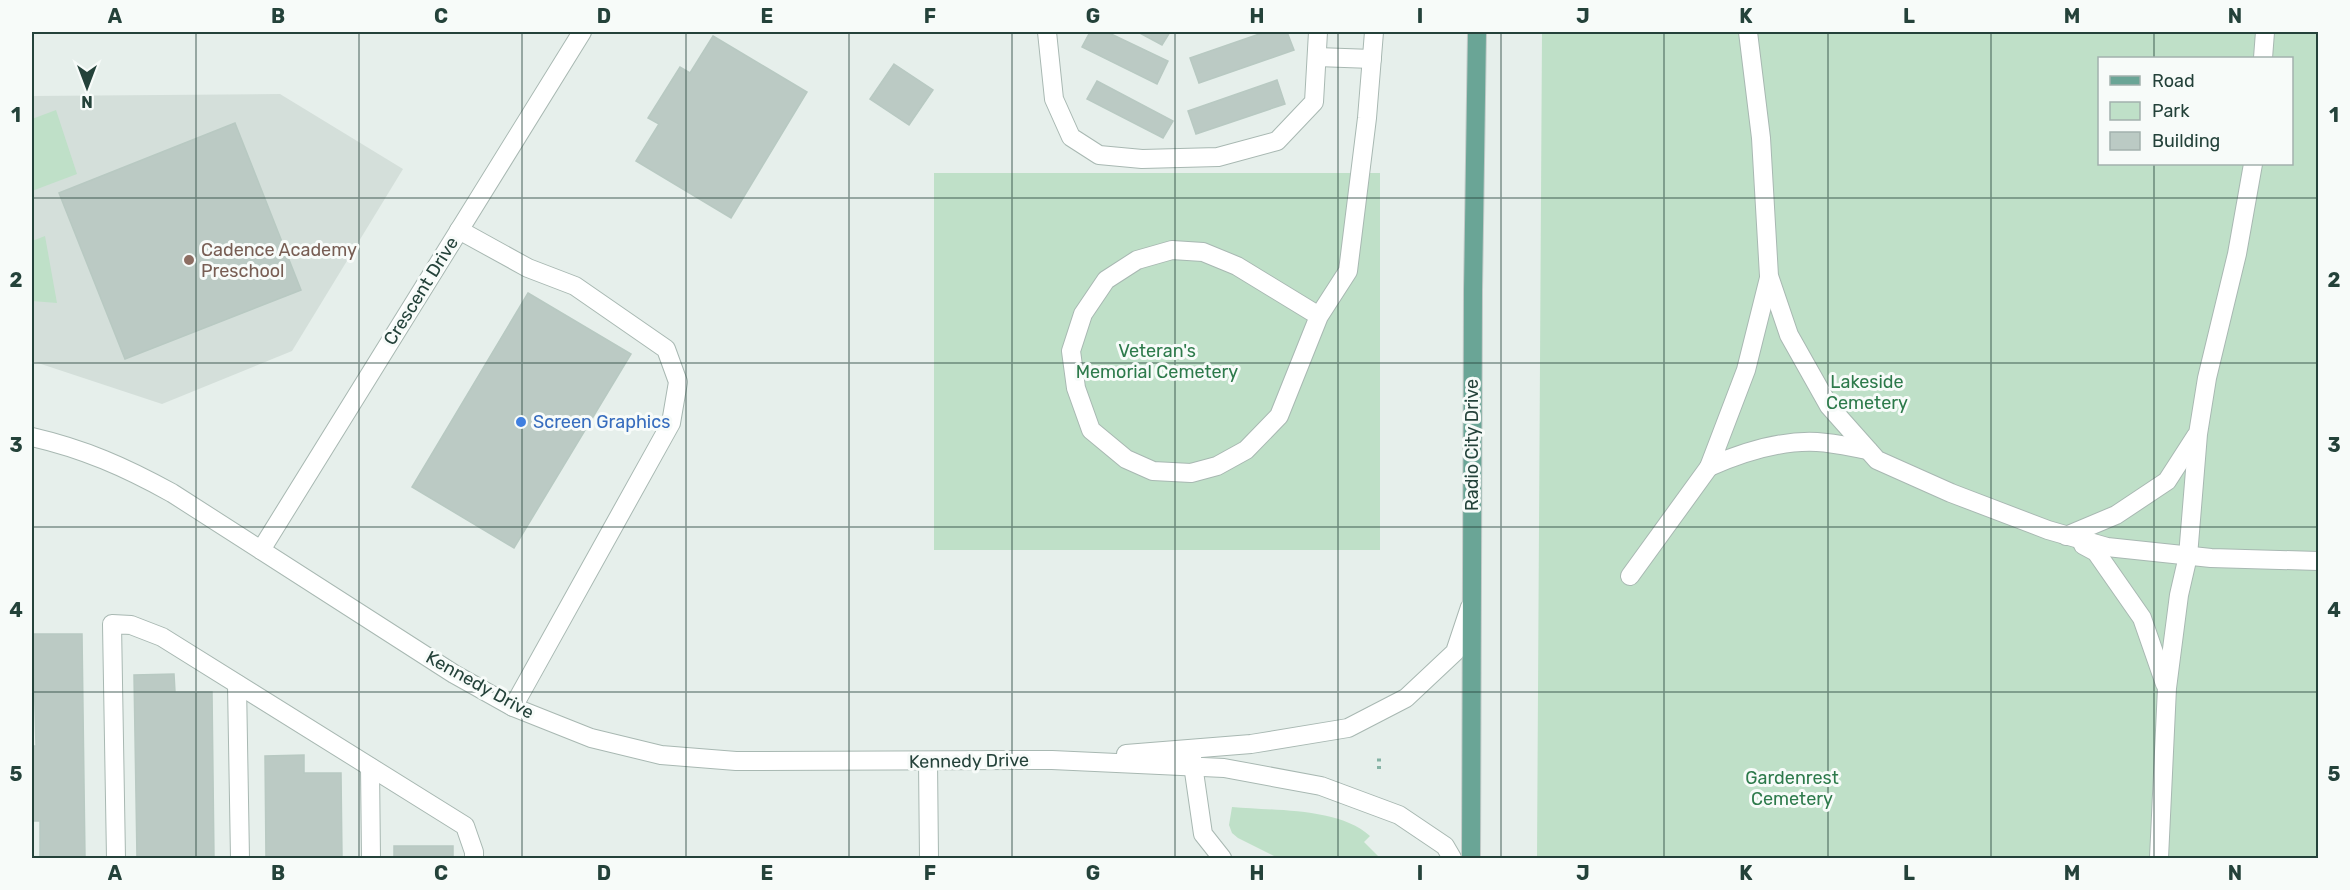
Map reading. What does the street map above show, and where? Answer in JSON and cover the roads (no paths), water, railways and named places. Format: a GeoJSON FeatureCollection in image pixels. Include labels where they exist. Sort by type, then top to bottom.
{"type":"FeatureCollection","features":[{"type":"Feature","properties":{"kind":"main road","name":"Radio City Drive"},"geometry":{"type":"LineString","coordinates":[[1472,858],[1477,32]]}},
{"type":"Feature","properties":{"kind":"street","name":"Crescent Drive"},"geometry":{"type":"LineString","coordinates":[[261,550],[582,32]]}},
{"type":"Feature","properties":{"kind":"street"},"geometry":{"type":"LineString","coordinates":[[1047,32],[1054,99],[1071,137],[1099,155],[1142,159],[1218,157],[1277,141],[1314,102],[1318,32]]}},
{"type":"Feature","properties":{"kind":"street"},"geometry":{"type":"LineString","coordinates":[[1319,316],[1238,266],[1203,252],[1172,250],[1137,260],[1106,280],[1083,314],[1071,351],[1076,388],[1092,430],[1126,459],[1153,471],[1191,473],[1216,466],[1246,450],[1279,416],[1319,316],[1348,271],[1367,118],[1374,32]]}},
{"type":"Feature","properties":{"kind":"street"},"geometry":{"type":"LineString","coordinates":[[1748,32],[1761,138],[1769,276],[1789,335],[1829,406],[1877,460],[1951,493],[2066,536],[2107,547],[2211,558],[2319,561]]}},
{"type":"Feature","properties":{"kind":"street"},"geometry":{"type":"LineString","coordinates":[[2263,57],[2265,32]]}},
{"type":"Feature","properties":{"kind":"street"},"geometry":{"type":"LineString","coordinates":[[1317,57],[1372,59]]}},
{"type":"Feature","properties":{"kind":"street"},"geometry":{"type":"LineString","coordinates":[[2159,858],[2167,688],[2179,595],[2188,556],[2198,434],[2207,378],[2237,254],[2253,165]]}},
{"type":"Feature","properties":{"kind":"street"},"geometry":{"type":"LineString","coordinates":[[459,230],[528,268],[575,286],[666,349],[678,382],[671,423],[513,707]]}},
{"type":"Feature","properties":{"kind":"street"},"geometry":{"type":"LineString","coordinates":[[1630,576],[1709,466],[1746,370],[1769,276]]}},
{"type":"Feature","properties":{"kind":"street"},"geometry":{"type":"LineString","coordinates":[[2066,536],[2116,515],[2167,481],[2198,434]]}},
{"type":"Feature","properties":{"kind":"street","name":"Kennedy Drive"},"geometry":{"type":"LineString","coordinates":[[32,437],[110,460],[172,493],[454,674],[513,707],[591,738],[661,754],[736,761],[1191,758],[1251,744],[1348,728],[1406,698],[1455,652],[1472,601]]}},
{"type":"Feature","properties":{"kind":"street"},"geometry":{"type":"LineString","coordinates":[[1709,466],[1732,457],[1775,446],[1816,442],[1868,450]]}},
{"type":"Feature","properties":{"kind":"street"},"geometry":{"type":"LineString","coordinates":[[2066,536],[2096,552],[2118,581],[2142,618],[2167,688]]}},
{"type":"Feature","properties":{"kind":"street"},"geometry":{"type":"LineString","coordinates":[[116,858],[112,624],[131,625],[162,637],[465,826],[474,858]]}},
{"type":"Feature","properties":{"kind":"street"},"geometry":{"type":"LineString","coordinates":[[237,684],[240,858]]}},
{"type":"Feature","properties":{"kind":"street"},"geometry":{"type":"LineString","coordinates":[[1191,758],[1203,834],[1222,858]]}},
{"type":"Feature","properties":{"kind":"street","name":"Kennedy Drive"},"geometry":{"type":"LineString","coordinates":[[1191,758],[1224,768],[1321,786],[1399,815],[1445,846],[1452,858]]}},
{"type":"Feature","properties":{"kind":"street"},"geometry":{"type":"LineString","coordinates":[[928,761],[929,858]]}},
{"type":"Feature","properties":{"kind":"street"},"geometry":{"type":"LineString","coordinates":[[370,766],[371,858]]}},
{"type":"Feature","properties":{"kind":"place","name":"Cadence Academy Preschool"},"geometry":{"type":"Point","coordinates":[189,260]}},
{"type":"Feature","properties":{"kind":"place","name":"Screen Graphics"},"geometry":{"type":"Point","coordinates":[521,422]}},
{"type":"Feature","properties":{"kind":"park label","name":"Veteran's Memorial Cemetery"},"geometry":{"type":"Point","coordinates":[1157,361]}},
{"type":"Feature","properties":{"kind":"park label","name":"Lakeside Cemetery"},"geometry":{"type":"Point","coordinates":[1867,392]}},
{"type":"Feature","properties":{"kind":"park label","name":"Gardenrest Cemetery"},"geometry":{"type":"Point","coordinates":[1792,788]}}]}
